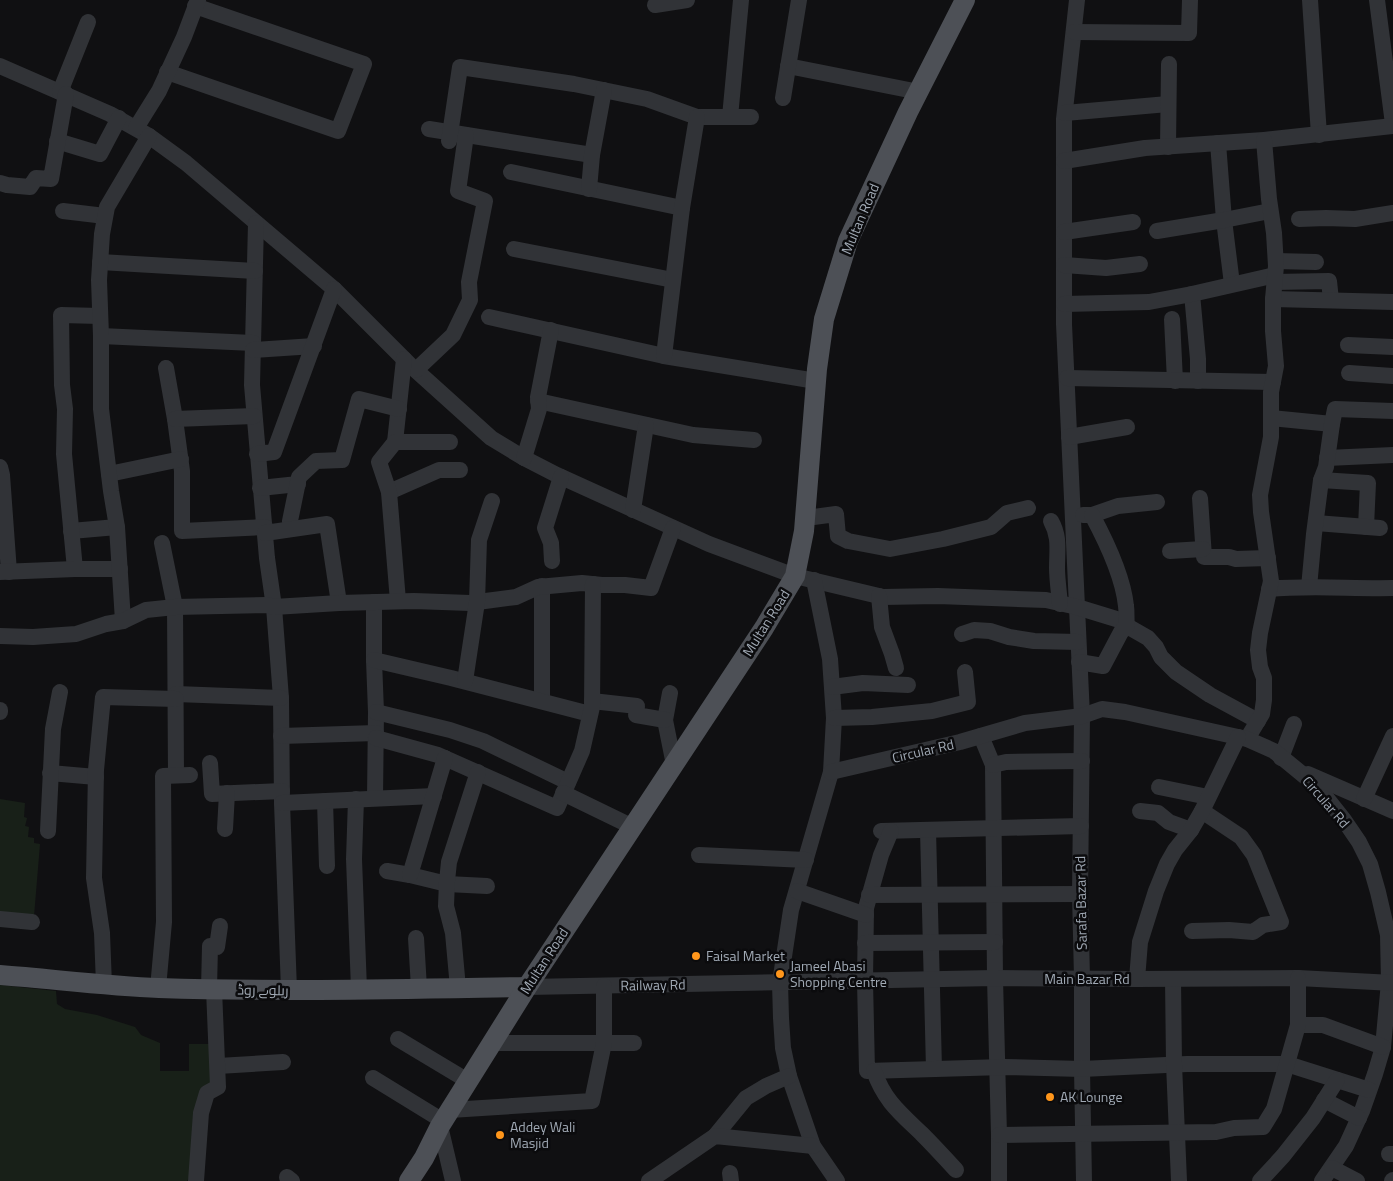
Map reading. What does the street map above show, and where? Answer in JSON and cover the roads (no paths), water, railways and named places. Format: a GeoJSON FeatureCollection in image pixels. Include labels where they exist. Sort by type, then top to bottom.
{"type":"FeatureCollection","features":[{"type":"Feature","properties":{"kind":"main road","name":"Multan Road"},"geometry":{"type":"LineString","coordinates":[[409,1181],[424,1158],[444,1119],[527,987],[764,628],[804,578],[804,531],[816,381],[824,319],[848,241],[918,92],[965,0]]}},
{"type":"Feature","properties":{"kind":"main road","name":"ریلوے روڈ"},"geometry":{"type":"LineString","coordinates":[[0,975],[158,988],[289,990],[527,987]]}},
{"type":"Feature","properties":{"kind":"street"},"geometry":{"type":"LineString","coordinates":[[656,5],[687,0]]}},
{"type":"Feature","properties":{"kind":"street"},"geometry":{"type":"LineString","coordinates":[[730,117],[741,0]]}},
{"type":"Feature","properties":{"kind":"street"},"geometry":{"type":"LineString","coordinates":[[783,98],[799,0]]}},
{"type":"Feature","properties":{"kind":"street","name":"Sarafa Bazar Rd"},"geometry":{"type":"LineString","coordinates":[[1077,0],[1065,113],[1064,304],[1082,716],[1080,894],[1084,1181]]}},
{"type":"Feature","properties":{"kind":"street"},"geometry":{"type":"LineString","coordinates":[[1074,32],[1189,33],[1190,0]]}},
{"type":"Feature","properties":{"kind":"street"},"geometry":{"type":"LineString","coordinates":[[1310,0],[1319,135]]}},
{"type":"Feature","properties":{"kind":"street"},"geometry":{"type":"LineString","coordinates":[[1064,161],[1145,148],[1319,135],[1393,125],[1377,0]]}},
{"type":"Feature","properties":{"kind":"street"},"geometry":{"type":"LineString","coordinates":[[123,621],[117,527],[101,409],[99,280],[102,234],[107,207],[142,132],[158,91],[197,3],[364,64],[338,131],[167,72]]}},
{"type":"Feature","properties":{"kind":"street"},"geometry":{"type":"LineString","coordinates":[[0,183],[30,187],[36,178],[51,179],[63,93],[88,22]]}},
{"type":"Feature","properties":{"kind":"street"},"geometry":{"type":"LineString","coordinates":[[1168,147],[1169,64]]}},
{"type":"Feature","properties":{"kind":"street"},"geometry":{"type":"LineString","coordinates":[[0,66],[119,118],[186,163],[334,289],[410,364],[491,438],[524,458],[561,477],[709,544],[804,578],[878,596],[1046,600],[1076,607],[1126,624],[1148,638],[1156,647],[1161,657],[1176,672],[1210,695],[1258,721]]}},
{"type":"Feature","properties":{"kind":"street"},"geometry":{"type":"LineString","coordinates":[[788,66],[918,92]]}},
{"type":"Feature","properties":{"kind":"street"},"geometry":{"type":"LineString","coordinates":[[398,602],[389,492],[379,462],[395,442],[399,409],[410,364],[452,335],[470,300],[469,282],[485,201],[458,191],[455,136],[460,67],[574,84],[647,99],[697,117],[750,117]]}},
{"type":"Feature","properties":{"kind":"street"},"geometry":{"type":"LineString","coordinates":[[589,190],[592,155],[604,90]]}},
{"type":"Feature","properties":{"kind":"street"},"geometry":{"type":"LineString","coordinates":[[1065,113],[1168,104]]}},
{"type":"Feature","properties":{"kind":"street"},"geometry":{"type":"LineString","coordinates":[[664,356],[682,208],[697,117]]}},
{"type":"Feature","properties":{"kind":"street"},"geometry":{"type":"LineString","coordinates":[[57,141],[100,154],[119,118]]}},
{"type":"Feature","properties":{"kind":"street"},"geometry":{"type":"LineString","coordinates":[[429,129],[455,136],[592,155]]}},
{"type":"Feature","properties":{"kind":"street"},"geometry":{"type":"LineString","coordinates":[[1137,979],[1140,942],[1156,891],[1167,864],[1175,850],[1191,830],[1215,782],[1242,738],[1262,714],[1264,678],[1260,667],[1258,650],[1271,581],[1260,495],[1271,437],[1271,392],[1276,366],[1273,331],[1274,234],[1270,211],[1264,140]]}},
{"type":"Feature","properties":{"kind":"street"},"geometry":{"type":"LineString","coordinates":[[1218,143],[1224,220],[1232,284]]}},
{"type":"Feature","properties":{"kind":"street"},"geometry":{"type":"LineString","coordinates":[[511,172],[589,190],[682,208]]}},
{"type":"Feature","properties":{"kind":"street"},"geometry":{"type":"LineString","coordinates":[[63,210],[105,216]]}},
{"type":"Feature","properties":{"kind":"street"},"geometry":{"type":"LineString","coordinates":[[1158,231],[1270,211]]}},
{"type":"Feature","properties":{"kind":"street"},"geometry":{"type":"LineString","coordinates":[[1299,219],[1356,219],[1393,213]]}},
{"type":"Feature","properties":{"kind":"street"},"geometry":{"type":"LineString","coordinates":[[1064,232],[1133,222]]}},
{"type":"Feature","properties":{"kind":"street"},"geometry":{"type":"LineString","coordinates":[[256,223],[252,385],[260,488],[274,607],[281,698],[282,797],[289,990]]}},
{"type":"Feature","properties":{"kind":"street"},"geometry":{"type":"LineString","coordinates":[[514,249],[673,280]]}},
{"type":"Feature","properties":{"kind":"street"},"geometry":{"type":"LineString","coordinates":[[100,262],[255,271]]}},
{"type":"Feature","properties":{"kind":"street"},"geometry":{"type":"LineString","coordinates":[[1064,304],[1149,302],[1192,294],[1316,262]]}},
{"type":"Feature","properties":{"kind":"street"},"geometry":{"type":"LineString","coordinates":[[1064,265],[1106,268],[1140,264]]}},
{"type":"Feature","properties":{"kind":"street"},"geometry":{"type":"LineString","coordinates":[[1275,273],[1329,281],[1331,300]]}},
{"type":"Feature","properties":{"kind":"street"},"geometry":{"type":"LineString","coordinates":[[257,454],[274,452],[334,289]]}},
{"type":"Feature","properties":{"kind":"street"},"geometry":{"type":"LineString","coordinates":[[1192,294],[1198,359],[1198,381]]}},
{"type":"Feature","properties":{"kind":"street"},"geometry":{"type":"LineString","coordinates":[[1273,299],[1393,302]]}},
{"type":"Feature","properties":{"kind":"street"},"geometry":{"type":"LineString","coordinates":[[75,569],[64,454],[65,409],[62,386],[62,315],[100,316]]}},
{"type":"Feature","properties":{"kind":"street"},"geometry":{"type":"LineString","coordinates":[[488,317],[664,356],[816,381]]}},
{"type":"Feature","properties":{"kind":"street"},"geometry":{"type":"LineString","coordinates":[[1172,319],[1175,381]]}},
{"type":"Feature","properties":{"kind":"street"},"geometry":{"type":"LineString","coordinates":[[524,458],[539,409],[538,396],[551,330]]}},
{"type":"Feature","properties":{"kind":"street"},"geometry":{"type":"LineString","coordinates":[[101,336],[253,346],[314,346]]}},
{"type":"Feature","properties":{"kind":"street"},"geometry":{"type":"LineString","coordinates":[[1348,345],[1393,347]]}},
{"type":"Feature","properties":{"kind":"street"},"geometry":{"type":"LineString","coordinates":[[166,368],[181,459],[182,531],[292,529],[327,524],[339,603]]}},
{"type":"Feature","properties":{"kind":"street"},"geometry":{"type":"LineString","coordinates":[[1349,373],[1393,376]]}},
{"type":"Feature","properties":{"kind":"street"},"geometry":{"type":"LineString","coordinates":[[1067,378],[1273,382]]}},
{"type":"Feature","properties":{"kind":"street"},"geometry":{"type":"LineString","coordinates":[[1393,382],[1393,388]]}},
{"type":"Feature","properties":{"kind":"street"},"geometry":{"type":"LineString","coordinates":[[292,529],[290,521],[300,477],[316,461],[342,460],[359,399],[399,409]]}},
{"type":"Feature","properties":{"kind":"street"},"geometry":{"type":"LineString","coordinates":[[538,401],[694,435],[754,440]]}},
{"type":"Feature","properties":{"kind":"street"},"geometry":{"type":"LineString","coordinates":[[1309,587],[1322,480],[1326,467],[1335,409],[1393,412]]}},
{"type":"Feature","properties":{"kind":"street"},"geometry":{"type":"LineString","coordinates":[[175,418],[254,416]]}},
{"type":"Feature","properties":{"kind":"street"},"geometry":{"type":"LineString","coordinates":[[1271,418],[1332,424]]}},
{"type":"Feature","properties":{"kind":"street"},"geometry":{"type":"LineString","coordinates":[[633,510],[646,425]]}},
{"type":"Feature","properties":{"kind":"street"},"geometry":{"type":"LineString","coordinates":[[1069,437],[1127,427]]}},
{"type":"Feature","properties":{"kind":"street"},"geometry":{"type":"LineString","coordinates":[[395,442],[450,442]]}},
{"type":"Feature","properties":{"kind":"street"},"geometry":{"type":"LineString","coordinates":[[1327,458],[1393,456]]}},
{"type":"Feature","properties":{"kind":"street"},"geometry":{"type":"LineString","coordinates":[[109,474],[181,459]]}},
{"type":"Feature","properties":{"kind":"street"},"geometry":{"type":"LineString","coordinates":[[0,467],[2,475],[4,572],[120,569]]}},
{"type":"Feature","properties":{"kind":"street"},"geometry":{"type":"LineString","coordinates":[[389,492],[439,470],[460,470]]}},
{"type":"Feature","properties":{"kind":"street"},"geometry":{"type":"LineString","coordinates":[[552,561],[551,543],[545,528],[561,477]]}},
{"type":"Feature","properties":{"kind":"street"},"geometry":{"type":"LineString","coordinates":[[1316,523],[1373,528],[1368,483],[1322,480]]}},
{"type":"Feature","properties":{"kind":"street"},"geometry":{"type":"LineString","coordinates":[[260,488],[298,484]]}},
{"type":"Feature","properties":{"kind":"street"},"geometry":{"type":"LineString","coordinates":[[1200,498],[1204,557],[1268,558]]}},
{"type":"Feature","properties":{"kind":"street"},"geometry":{"type":"LineString","coordinates":[[465,681],[477,602],[479,540],[492,501]]}},
{"type":"Feature","properties":{"kind":"street"},"geometry":{"type":"LineString","coordinates":[[1073,516],[1092,515],[1118,506],[1157,502]]}},
{"type":"Feature","properties":{"kind":"street"},"geometry":{"type":"LineString","coordinates":[[806,518],[836,514],[838,536],[848,541],[890,549],[943,539],[991,527],[1007,513],[1028,508]]}},
{"type":"Feature","properties":{"kind":"street"},"geometry":{"type":"LineString","coordinates":[[1079,662],[1103,666],[1126,624],[1126,606],[1122,586],[1108,545],[1092,515]]}},
{"type":"Feature","properties":{"kind":"street"},"geometry":{"type":"LineString","coordinates":[[1051,521],[1056,530],[1060,604]]}},
{"type":"Feature","properties":{"kind":"street"},"geometry":{"type":"LineString","coordinates":[[71,531],[117,527]]}},
{"type":"Feature","properties":{"kind":"street"},"geometry":{"type":"LineString","coordinates":[[0,636],[33,637],[76,634],[106,624],[123,621],[146,610],[175,607],[267,605],[274,607],[374,602],[470,603],[516,597],[542,586],[582,583],[651,588],[673,528]]}},
{"type":"Feature","properties":{"kind":"street"},"geometry":{"type":"LineString","coordinates":[[158,988],[164,922],[164,776],[183,775],[176,697],[175,607],[162,543]]}},
{"type":"Feature","properties":{"kind":"street"},"geometry":{"type":"LineString","coordinates":[[1170,551],[1203,550]]}},
{"type":"Feature","properties":{"kind":"street"},"geometry":{"type":"LineString","coordinates":[[804,578],[830,659],[834,718],[831,772],[791,910],[780,983],[780,1018],[783,1048],[789,1076],[812,1146],[837,1181]]}},
{"type":"Feature","properties":{"kind":"street"},"geometry":{"type":"LineString","coordinates":[[281,736],[376,736],[438,755],[556,808],[582,752],[591,707],[593,584]]}},
{"type":"Feature","properties":{"kind":"street"},"geometry":{"type":"LineString","coordinates":[[542,586],[542,701]]}},
{"type":"Feature","properties":{"kind":"street"},"geometry":{"type":"LineString","coordinates":[[1269,589],[1293,587],[1393,588]]}},
{"type":"Feature","properties":{"kind":"street"},"geometry":{"type":"LineString","coordinates":[[878,596],[882,627],[896,668]]}},
{"type":"Feature","properties":{"kind":"street"},"geometry":{"type":"LineString","coordinates":[[374,602],[375,798]]}},
{"type":"Feature","properties":{"kind":"street"},"geometry":{"type":"LineString","coordinates":[[962,634],[974,630],[990,631],[1009,637],[1034,641],[1078,642]]}},
{"type":"Feature","properties":{"kind":"street"},"geometry":{"type":"LineString","coordinates":[[374,660],[542,701],[591,707],[637,706],[636,715],[665,720]]}},
{"type":"Feature","properties":{"kind":"street"},"geometry":{"type":"LineString","coordinates":[[834,718],[872,717],[932,711],[968,702],[965,672]]}},
{"type":"Feature","properties":{"kind":"street"},"geometry":{"type":"LineString","coordinates":[[832,688],[863,683],[908,685]]}},
{"type":"Feature","properties":{"kind":"street"},"geometry":{"type":"LineString","coordinates":[[48,832],[53,729],[60,692]]}},
{"type":"Feature","properties":{"kind":"street"},"geometry":{"type":"LineString","coordinates":[[670,692],[665,720],[674,766]]}},
{"type":"Feature","properties":{"kind":"street"},"geometry":{"type":"LineString","coordinates":[[104,985],[102,933],[94,878],[96,777],[103,697],[281,698]]}},
{"type":"Feature","properties":{"kind":"street","name":"Circular Rd"},"geometry":{"type":"LineString","coordinates":[[831,772],[930,750],[1025,723],[1082,716],[1102,710],[1125,712],[1242,738],[1274,752],[1296,769],[1325,796],[1359,842],[1370,864],[1378,892],[1390,922],[1388,935],[1391,982],[1383,1048],[1359,1118],[1346,1146],[1327,1175]]}},
{"type":"Feature","properties":{"kind":"street"},"geometry":{"type":"LineString","coordinates":[[376,712],[450,730],[483,741],[633,827]]}},
{"type":"Feature","properties":{"kind":"street"},"geometry":{"type":"LineString","coordinates":[[1282,758],[1294,724]]}},
{"type":"Feature","properties":{"kind":"street"},"geometry":{"type":"LineString","coordinates":[[981,736],[993,765],[999,1181]]}},
{"type":"Feature","properties":{"kind":"street"},"geometry":{"type":"LineString","coordinates":[[1364,799],[1393,736]]}},
{"type":"Feature","properties":{"kind":"street"},"geometry":{"type":"LineString","coordinates":[[410,875],[445,758]]}},
{"type":"Feature","properties":{"kind":"street"},"geometry":{"type":"LineString","coordinates":[[993,765],[1006,762],[1082,761]]}},
{"type":"Feature","properties":{"kind":"street"},"geometry":{"type":"LineString","coordinates":[[210,763],[212,794],[226,793],[325,801],[434,796]]}},
{"type":"Feature","properties":{"kind":"street"},"geometry":{"type":"LineString","coordinates":[[1296,769],[1393,811]]}},
{"type":"Feature","properties":{"kind":"street"},"geometry":{"type":"LineString","coordinates":[[458,988],[453,933],[446,906],[449,862],[478,772]]}},
{"type":"Feature","properties":{"kind":"street"},"geometry":{"type":"LineString","coordinates":[[50,773],[96,777]]}},
{"type":"Feature","properties":{"kind":"street"},"geometry":{"type":"LineString","coordinates":[[1159,788],[1205,804],[1241,837],[1254,855],[1281,922],[1263,925],[1254,932],[1229,930],[1192,931]]}},
{"type":"Feature","properties":{"kind":"street"},"geometry":{"type":"LineString","coordinates":[[226,793],[226,829]]}},
{"type":"Feature","properties":{"kind":"street"},"geometry":{"type":"LineString","coordinates":[[356,799],[354,859],[359,989]]}},
{"type":"Feature","properties":{"kind":"street"},"geometry":{"type":"LineString","coordinates":[[325,801],[328,866]]}},
{"type":"Feature","properties":{"kind":"street"},"geometry":{"type":"LineString","coordinates":[[1140,811],[1158,813],[1169,822],[1191,830]]}},
{"type":"Feature","properties":{"kind":"street"},"geometry":{"type":"LineString","coordinates":[[1081,826],[886,831],[866,908],[867,1071],[997,1067],[1082,1069],[1174,1064],[1288,1064],[1369,1090]]}},
{"type":"Feature","properties":{"kind":"street"},"geometry":{"type":"LineString","coordinates":[[928,830],[934,1069]]}},
{"type":"Feature","properties":{"kind":"street"},"geometry":{"type":"LineString","coordinates":[[699,855],[806,860]]}},
{"type":"Feature","properties":{"kind":"street"},"geometry":{"type":"LineString","coordinates":[[387,871],[447,884],[486,886]]}},
{"type":"Feature","properties":{"kind":"street"},"geometry":{"type":"LineString","coordinates":[[797,891],[866,915]]}},
{"type":"Feature","properties":{"kind":"street"},"geometry":{"type":"LineString","coordinates":[[869,894],[1080,894]]}},
{"type":"Feature","properties":{"kind":"street"},"geometry":{"type":"LineString","coordinates":[[0,919],[32,922]]}},
{"type":"Feature","properties":{"kind":"street"},"geometry":{"type":"LineString","coordinates":[[196,1181],[201,1113],[207,1093],[218,1087],[210,946],[217,947],[220,926]]}},
{"type":"Feature","properties":{"kind":"street"},"geometry":{"type":"LineString","coordinates":[[416,938],[419,988]]}},
{"type":"Feature","properties":{"kind":"street"},"geometry":{"type":"LineString","coordinates":[[865,943],[995,942]]}},
{"type":"Feature","properties":{"kind":"street","name":"Main Bazar Rd"},"geometry":{"type":"LineString","coordinates":[[780,983],[995,978],[1298,978],[1391,982]]}},
{"type":"Feature","properties":{"kind":"street"},"geometry":{"type":"LineString","coordinates":[[999,1135],[1216,1132],[1234,1128],[1263,1127],[1274,1109],[1298,1025],[1298,978]]}},
{"type":"Feature","properties":{"kind":"street"},"geometry":{"type":"LineString","coordinates":[[1173,979],[1178,1181]]}},
{"type":"Feature","properties":{"kind":"street","name":"Railway Rd"},"geometry":{"type":"LineString","coordinates":[[527,987],[780,983]]}},
{"type":"Feature","properties":{"kind":"street"},"geometry":{"type":"LineString","coordinates":[[373,1078],[444,1119],[592,1101],[604,1043],[604,986]]}},
{"type":"Feature","properties":{"kind":"street"},"geometry":{"type":"LineString","coordinates":[[1298,1025],[1323,1026],[1383,1048]]}},
{"type":"Feature","properties":{"kind":"street"},"geometry":{"type":"LineString","coordinates":[[398,1040],[468,1081]]}},
{"type":"Feature","properties":{"kind":"street"},"geometry":{"type":"LineString","coordinates":[[492,1043],[634,1043]]}},
{"type":"Feature","properties":{"kind":"street"},"geometry":{"type":"LineString","coordinates":[[218,1066],[283,1062]]}},
{"type":"Feature","properties":{"kind":"street"},"geometry":{"type":"LineString","coordinates":[[1376,1070],[1393,1070]]}},
{"type":"Feature","properties":{"kind":"street"},"geometry":{"type":"LineString","coordinates":[[874,1071],[879,1085],[899,1113],[956,1170]]}},
{"type":"Feature","properties":{"kind":"street"},"geometry":{"type":"LineString","coordinates":[[648,1181],[715,1136],[746,1098],[766,1086],[789,1076]]}},
{"type":"Feature","properties":{"kind":"street"},"geometry":{"type":"LineString","coordinates":[[1260,1181],[1283,1156],[1312,1118],[1337,1080]]}},
{"type":"Feature","properties":{"kind":"street"},"geometry":{"type":"LineString","coordinates":[[1324,1100],[1359,1118]]}},
{"type":"Feature","properties":{"kind":"street"},"geometry":{"type":"LineString","coordinates":[[444,1119],[453,1181]]}},
{"type":"Feature","properties":{"kind":"street"},"geometry":{"type":"LineString","coordinates":[[715,1136],[812,1146]]}},
{"type":"Feature","properties":{"kind":"street"},"geometry":{"type":"LineString","coordinates":[[1327,1175],[1357,1181]]}},
{"type":"Feature","properties":{"kind":"place","name":"Faisal Market"},"geometry":{"type":"Point","coordinates":[696,956]}},
{"type":"Feature","properties":{"kind":"place","name":"Jameel Abasi Shopping Centre"},"geometry":{"type":"Point","coordinates":[780,974]}},
{"type":"Feature","properties":{"kind":"place","name":"AK Lounge"},"geometry":{"type":"Point","coordinates":[1050,1097]}},
{"type":"Feature","properties":{"kind":"place","name":"Addey Wali Masjid"},"geometry":{"type":"Point","coordinates":[500,1135]}}]}
